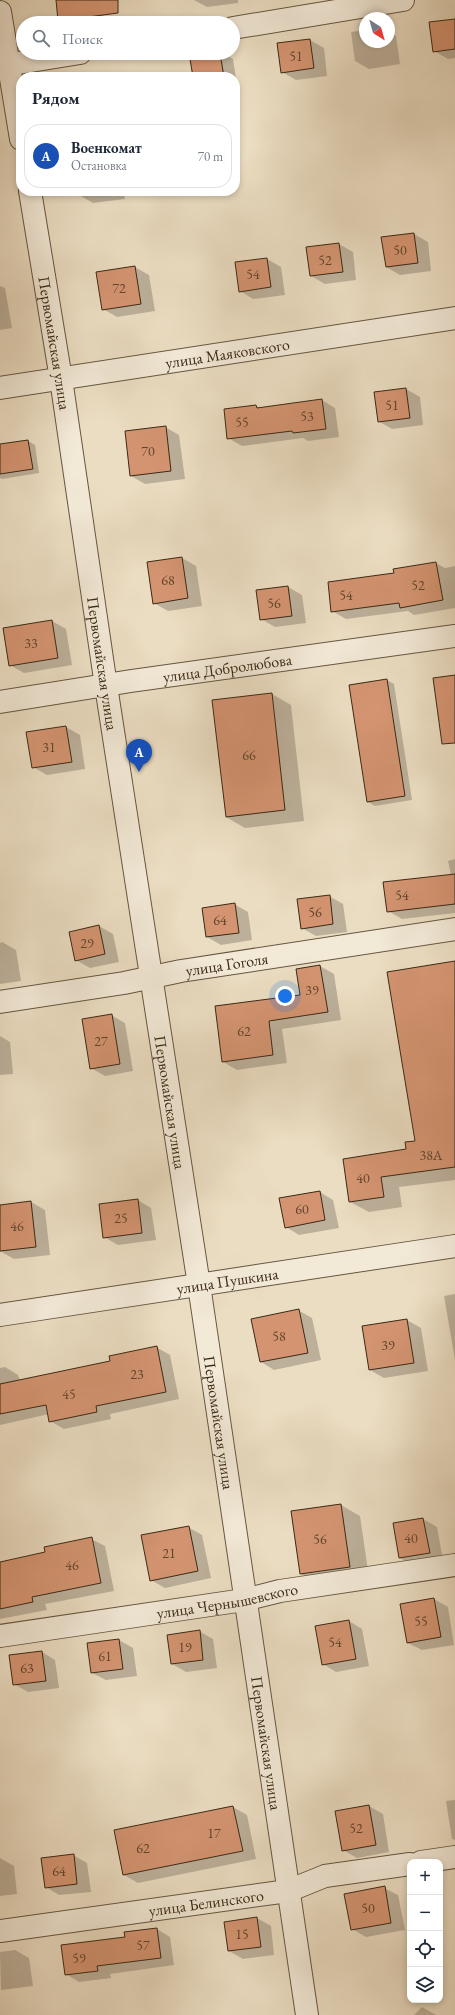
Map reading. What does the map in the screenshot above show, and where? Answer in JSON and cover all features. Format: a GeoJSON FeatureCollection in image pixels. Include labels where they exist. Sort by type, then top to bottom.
{"type":"FeatureCollection","features":[{"type":"Feature","properties":{"kind":"street"},"geometry":{"type":"LineString","coordinates":[[240,27],[403,0]]}},
{"type":"Feature","properties":{"kind":"street"},"geometry":{"type":"LineString","coordinates":[[0,12],[4,65],[16,117]]}},
{"type":"Feature","properties":{"kind":"street"},"geometry":{"type":"LineString","coordinates":[[4,65],[36,60]]}},
{"type":"Feature","properties":{"kind":"street","name":"Первомайская улица"},"geometry":{"type":"LineString","coordinates":[[31,196],[61,379],[106,686],[199,1285],[244,1600],[307,2015]]}},
{"type":"Feature","properties":{"kind":"street","name":"улица Маяковского"},"geometry":{"type":"LineString","coordinates":[[0,388],[455,318]]}},
{"type":"Feature","properties":{"kind":"street","name":"улица Добролюбова"},"geometry":{"type":"LineString","coordinates":[[0,702],[455,636]]}},
{"type":"Feature","properties":{"kind":"street","name":"улица Гоголя"},"geometry":{"type":"LineString","coordinates":[[0,1002],[152,977],[181,970],[455,929]]}},
{"type":"Feature","properties":{"kind":"street","name":"улица Пушкина"},"geometry":{"type":"LineString","coordinates":[[0,1315],[455,1246]]}},
{"type":"Feature","properties":{"kind":"street","name":"улица Чернышевского"},"geometry":{"type":"LineString","coordinates":[[0,1636],[244,1600],[280,1591],[455,1565]]}},
{"type":"Feature","properties":{"kind":"street"},"geometry":{"type":"LineString","coordinates":[[441,1859],[455,1857]]}},
{"type":"Feature","properties":{"kind":"street","name":"улица Белинского"},"geometry":{"type":"LineString","coordinates":[[0,1931],[288,1892],[325,1876],[407,1864]]}},
{"type":"Feature","properties":{"kind":"building"},"geometry":{"type":"Polygon","coordinates":[[[56,0],[118,0],[118,13],[96,16],[58,16],[56,0]]]}},
{"type":"Feature","properties":{"kind":"building"},"geometry":{"type":"Polygon","coordinates":[[[455,19],[455,49],[433,52],[429,22],[455,19]]]}},
{"type":"Feature","properties":{"kind":"building"},"geometry":{"type":"Polygon","coordinates":[[[310,39],[314,68],[281,73],[277,43],[310,39]]]}},
{"type":"Feature","properties":{"kind":"building"},"geometry":{"type":"Polygon","coordinates":[[[190,60],[221,60],[223,72],[192,72],[190,60]]]}},
{"type":"Feature","properties":{"kind":"building"},"geometry":{"type":"Polygon","coordinates":[[[414,233],[418,263],[386,267],[381,237],[414,233]]]}},
{"type":"Feature","properties":{"kind":"building"},"geometry":{"type":"Polygon","coordinates":[[[339,243],[343,272],[310,276],[306,247],[339,243]]]}},
{"type":"Feature","properties":{"kind":"building"},"geometry":{"type":"Polygon","coordinates":[[[267,258],[271,287],[239,292],[235,262],[267,258]]]}},
{"type":"Feature","properties":{"kind":"building"},"geometry":{"type":"Polygon","coordinates":[[[135,266],[141,304],[102,310],[96,272],[135,266]]]}},
{"type":"Feature","properties":{"kind":"building"},"geometry":{"type":"Polygon","coordinates":[[[406,388],[410,418],[378,422],[374,392],[406,388]]]}},
{"type":"Feature","properties":{"kind":"building"},"geometry":{"type":"Polygon","coordinates":[[[322,399],[326,429],[293,433],[292,431],[227,439],[224,409],[256,405],[257,408],[322,399]]]}},
{"type":"Feature","properties":{"kind":"building"},"geometry":{"type":"Polygon","coordinates":[[[166,426],[171,471],[130,476],[125,431],[166,426]]]}},
{"type":"Feature","properties":{"kind":"building"},"geometry":{"type":"Polygon","coordinates":[[[28,440],[33,469],[0,474],[0,444],[28,440]]]}},
{"type":"Feature","properties":{"kind":"building"},"geometry":{"type":"Polygon","coordinates":[[[182,557],[188,598],[153,604],[147,562],[182,557]]]}},
{"type":"Feature","properties":{"kind":"building"},"geometry":{"type":"Polygon","coordinates":[[[436,562],[443,600],[400,608],[399,603],[331,612],[328,582],[394,573],[393,569],[436,562]]]}},
{"type":"Feature","properties":{"kind":"building"},"geometry":{"type":"Polygon","coordinates":[[[288,586],[292,616],[260,620],[256,590],[288,586]]]}},
{"type":"Feature","properties":{"kind":"building"},"geometry":{"type":"Polygon","coordinates":[[[52,620],[58,658],[9,666],[3,628],[52,620]]]}},
{"type":"Feature","properties":{"kind":"building"},"geometry":{"type":"Polygon","coordinates":[[[455,675],[455,743],[442,744],[433,678],[455,675]]]}},
{"type":"Feature","properties":{"kind":"building"},"geometry":{"type":"Polygon","coordinates":[[[387,679],[405,796],[367,802],[349,685],[387,679]]]}},
{"type":"Feature","properties":{"kind":"building"},"geometry":{"type":"Polygon","coordinates":[[[272,693],[285,810],[226,817],[212,700],[272,693]]]}},
{"type":"Feature","properties":{"kind":"building"},"geometry":{"type":"Polygon","coordinates":[[[66,726],[72,762],[32,768],[26,732],[66,726]]]}},
{"type":"Feature","properties":{"kind":"building"},"geometry":{"type":"Polygon","coordinates":[[[455,874],[455,904],[387,912],[383,882],[455,874]]]}},
{"type":"Feature","properties":{"kind":"building"},"geometry":{"type":"Polygon","coordinates":[[[330,895],[333,924],[301,929],[297,899],[330,895]]]}},
{"type":"Feature","properties":{"kind":"building"},"geometry":{"type":"Polygon","coordinates":[[[235,903],[239,933],[206,937],[202,908],[235,903]]]}},
{"type":"Feature","properties":{"kind":"building"},"geometry":{"type":"Polygon","coordinates":[[[99,925],[105,954],[75,961],[69,932],[99,925]]]}},
{"type":"Feature","properties":{"kind":"building"},"geometry":{"type":"Polygon","coordinates":[[[455,961],[455,1167],[381,1177],[384,1197],[349,1202],[343,1159],[406,1149],[405,1142],[415,1141],[387,972],[455,961]]]}},
{"type":"Feature","properties":{"kind":"building"},"geometry":{"type":"Polygon","coordinates":[[[320,965],[328,1012],[269,1021],[273,1055],[222,1062],[215,1006],[300,995],[296,969],[320,965]]]}},
{"type":"Feature","properties":{"kind":"building"},"geometry":{"type":"Polygon","coordinates":[[[112,1014],[120,1064],[90,1069],[82,1019],[112,1014]]]}},
{"type":"Feature","properties":{"kind":"building"},"geometry":{"type":"Polygon","coordinates":[[[320,1191],[325,1220],[285,1228],[279,1198],[320,1191]]]}},
{"type":"Feature","properties":{"kind":"building"},"geometry":{"type":"Polygon","coordinates":[[[138,1199],[142,1233],[103,1238],[99,1204],[138,1199]]]}},
{"type":"Feature","properties":{"kind":"building"},"geometry":{"type":"Polygon","coordinates":[[[31,1201],[36,1247],[0,1251],[0,1205],[31,1201]]]}},
{"type":"Feature","properties":{"kind":"building"},"geometry":{"type":"Polygon","coordinates":[[[299,1309],[308,1353],[260,1362],[251,1319],[299,1309]]]}},
{"type":"Feature","properties":{"kind":"building"},"geometry":{"type":"Polygon","coordinates":[[[407,1319],[414,1363],[369,1370],[362,1326],[407,1319]]]}},
{"type":"Feature","properties":{"kind":"building"},"geometry":{"type":"Polygon","coordinates":[[[157,1346],[166,1392],[96,1406],[97,1412],[49,1422],[46,1405],[0,1414],[0,1384],[110,1361],[109,1356],[157,1346]]]}},
{"type":"Feature","properties":{"kind":"building"},"geometry":{"type":"Polygon","coordinates":[[[341,1504],[350,1567],[300,1574],[291,1511],[341,1504]]]}},
{"type":"Feature","properties":{"kind":"building"},"geometry":{"type":"Polygon","coordinates":[[[423,1518],[430,1553],[399,1558],[393,1523],[423,1518]]]}},
{"type":"Feature","properties":{"kind":"building"},"geometry":{"type":"Polygon","coordinates":[[[189,1526],[198,1571],[150,1581],[141,1535],[189,1526]]]}},
{"type":"Feature","properties":{"kind":"building"},"geometry":{"type":"Polygon","coordinates":[[[92,1537],[101,1583],[32,1597],[33,1602],[0,1609],[0,1562],[45,1552],[44,1547],[92,1537]]]}},
{"type":"Feature","properties":{"kind":"building"},"geometry":{"type":"Polygon","coordinates":[[[434,1598],[441,1637],[407,1643],[400,1604],[434,1598]]]}},
{"type":"Feature","properties":{"kind":"building"},"geometry":{"type":"Polygon","coordinates":[[[349,1620],[356,1659],[322,1665],[315,1626],[349,1620]]]}},
{"type":"Feature","properties":{"kind":"building"},"geometry":{"type":"Polygon","coordinates":[[[200,1630],[203,1660],[171,1664],[167,1635],[200,1630]]]}},
{"type":"Feature","properties":{"kind":"building"},"geometry":{"type":"Polygon","coordinates":[[[119,1639],[123,1669],[91,1673],[87,1643],[119,1639]]]}},
{"type":"Feature","properties":{"kind":"building"},"geometry":{"type":"Polygon","coordinates":[[[42,1651],[46,1681],[13,1685],[9,1655],[42,1651]]]}},
{"type":"Feature","properties":{"kind":"building"},"geometry":{"type":"Polygon","coordinates":[[[369,1805],[376,1845],[342,1851],[335,1811],[369,1805]]]}},
{"type":"Feature","properties":{"kind":"building"},"geometry":{"type":"Polygon","coordinates":[[[233,1806],[243,1851],[123,1875],[114,1830],[233,1806]]]}},
{"type":"Feature","properties":{"kind":"building"},"geometry":{"type":"Polygon","coordinates":[[[74,1854],[77,1884],[45,1888],[41,1858],[74,1854]]]}},
{"type":"Feature","properties":{"kind":"building"},"geometry":{"type":"Polygon","coordinates":[[[385,1886],[391,1923],[351,1930],[344,1894],[385,1886]]]}},
{"type":"Feature","properties":{"kind":"building"},"geometry":{"type":"Polygon","coordinates":[[[257,1917],[261,1947],[228,1951],[224,1922],[257,1917]]]}},
{"type":"Feature","properties":{"kind":"building"},"geometry":{"type":"Polygon","coordinates":[[[157,1928],[161,1958],[97,1966],[98,1971],[65,1975],[61,1945],[125,1937],[124,1932],[157,1928]]]}},
{"type":"Feature","properties":{"kind":"place","name":"Военкомат"},"geometry":{"type":"Point","coordinates":[139,772]}}]}
